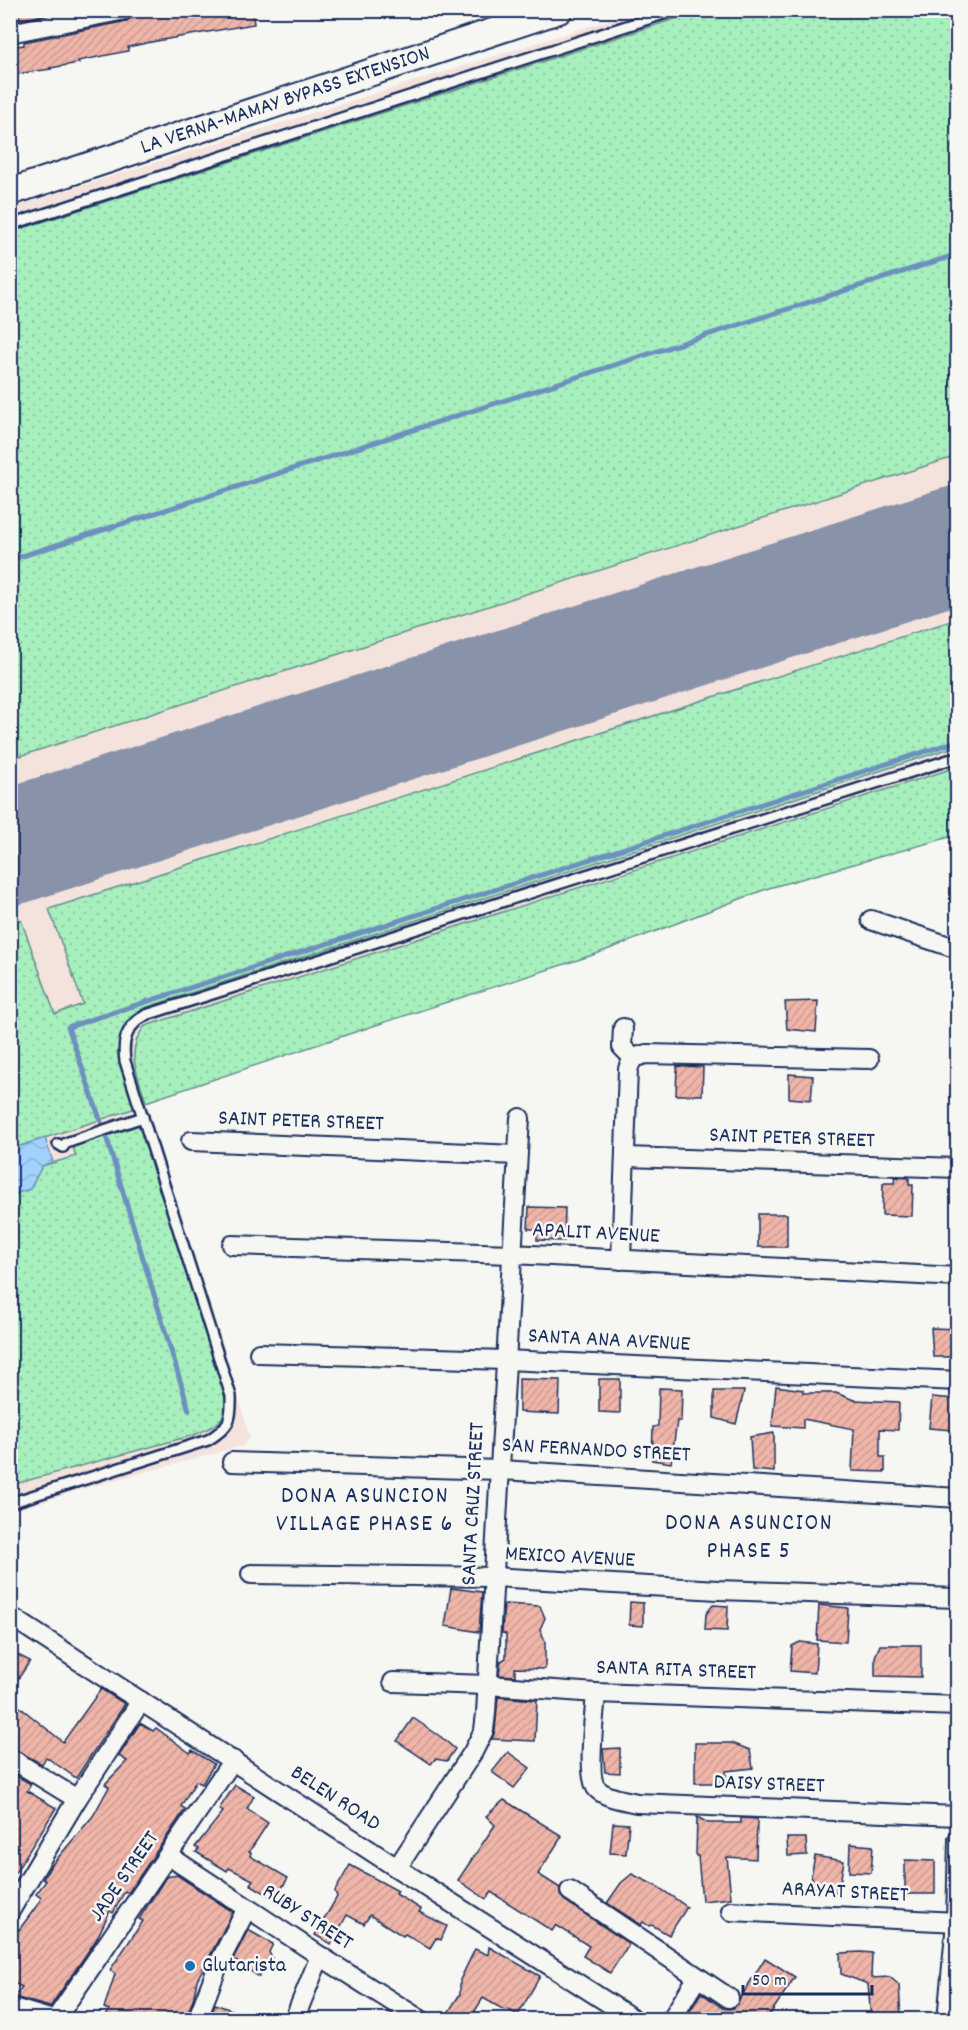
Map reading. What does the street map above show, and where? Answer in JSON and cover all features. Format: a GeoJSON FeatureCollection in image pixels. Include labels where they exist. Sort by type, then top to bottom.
{"type":"FeatureCollection","features":[{"type":"Feature","properties":{"kind":"main road","name":"LA VERNA-MAMAY BYPASS EXTENSION"},"geometry":{"type":"LineString","coordinates":[[10,192],[559,10]]}},
{"type":"Feature","properties":{"kind":"street"},"geometry":{"type":"LineString","coordinates":[[10,33],[125,10]]}},
{"type":"Feature","properties":{"kind":"street"},"geometry":{"type":"LineString","coordinates":[[871,920],[957,949]]}},
{"type":"Feature","properties":{"kind":"street"},"geometry":{"type":"LineString","coordinates":[[623,1028],[622,1047],[633,1058]]}},
{"type":"Feature","properties":{"kind":"street"},"geometry":{"type":"LineString","coordinates":[[621,1260],[628,1069],[633,1058],[646,1054],[869,1059]]}},
{"type":"Feature","properties":{"kind":"street","name":"SANTA CRUZ STREET"},"geometry":{"type":"LineString","coordinates":[[397,1869],[479,1742],[486,1713],[520,1118]]}},
{"type":"Feature","properties":{"kind":"street","name":"SAINT PETER STREET"},"geometry":{"type":"LineString","coordinates":[[191,1141],[517,1155]]}},
{"type":"Feature","properties":{"kind":"street","name":"SAINT PETER STREET"},"geometry":{"type":"LineString","coordinates":[[626,1157],[957,1168]]}},
{"type":"Feature","properties":{"kind":"street","name":"APALIT AVENUE"},"geometry":{"type":"LineString","coordinates":[[232,1245],[512,1254],[957,1277]]}},
{"type":"Feature","properties":{"kind":"street","name":"SANTA ANA AVENUE"},"geometry":{"type":"LineString","coordinates":[[259,1353],[506,1360],[957,1381]]}},
{"type":"Feature","properties":{"kind":"street","name":"SAN FERNANDO STREET"},"geometry":{"type":"LineString","coordinates":[[232,1462],[500,1470],[957,1498]]}},
{"type":"Feature","properties":{"kind":"street","name":"MEXICO AVENUE"},"geometry":{"type":"LineString","coordinates":[[251,1574],[494,1577],[718,1590],[957,1598]]}},
{"type":"Feature","properties":{"kind":"street","name":"BELEN ROAD"},"geometry":{"type":"LineString","coordinates":[[10,1616],[397,1869],[635,2019]]}},
{"type":"Feature","properties":{"kind":"street","name":"SANTA RITA STREET"},"geometry":{"type":"LineString","coordinates":[[393,1682],[488,1685],[596,1693],[957,1706]]}},
{"type":"Feature","properties":{"kind":"street","name":"DAISY STREET"},"geometry":{"type":"LineString","coordinates":[[596,1693],[591,1774],[598,1790],[609,1796],[637,1803],[957,1816]]}},
{"type":"Feature","properties":{"kind":"street"},"geometry":{"type":"LineString","coordinates":[[10,1911],[77,1799],[141,1701]]}},
{"type":"Feature","properties":{"kind":"street"},"geometry":{"type":"LineString","coordinates":[[10,1758],[77,1799]]}},
{"type":"Feature","properties":{"kind":"street","name":"JADE STREET"},"geometry":{"type":"LineString","coordinates":[[54,2019],[169,1856],[233,1760]]}},
{"type":"Feature","properties":{"kind":"street"},"geometry":{"type":"LineString","coordinates":[[947,2019],[957,1922],[957,1840]]}},
{"type":"Feature","properties":{"kind":"street","name":"RUBY STREET"},"geometry":{"type":"LineString","coordinates":[[169,1856],[320,1956],[421,2019]]}},
{"type":"Feature","properties":{"kind":"street"},"geometry":{"type":"LineString","coordinates":[[570,1891],[729,1998]]}},
{"type":"Feature","properties":{"kind":"street"},"geometry":{"type":"LineString","coordinates":[[197,2019],[219,1963],[247,1908]]}},
{"type":"Feature","properties":{"kind":"street","name":"ARAYAT STREET"},"geometry":{"type":"LineString","coordinates":[[731,1911],[957,1922]]}},
{"type":"Feature","properties":{"kind":"street"},"geometry":{"type":"LineString","coordinates":[[294,2019],[320,1956]]}},
{"type":"Feature","properties":{"kind":"street"},"geometry":{"type":"LineString","coordinates":[[671,2019],[697,1978]]}},
{"type":"Feature","properties":{"kind":"street"},"geometry":{"type":"LineString","coordinates":[[10,2007],[54,2019]]}},
{"type":"Feature","properties":{"kind":"lane"},"geometry":{"type":"LineString","coordinates":[[10,225],[676,10]]}},
{"type":"Feature","properties":{"kind":"lane"},"geometry":{"type":"LineString","coordinates":[[10,1503],[208,1440],[227,1426],[231,1417],[231,1396],[125,1061],[123,1049],[128,1029],[136,1020],[957,757]]}},
{"type":"Feature","properties":{"kind":"lane"},"geometry":{"type":"LineString","coordinates":[[66,1143],[143,1117]]}},
{"type":"Feature","properties":{"kind":"shaded area"},"geometry":{"type":"Polygon","coordinates":[[[638,11],[957,11],[957,835],[769,888],[596,954],[147,1101],[168,1177],[224,1348],[250,1438],[242,1446],[81,1489],[11,1512],[10,208],[638,11]]]}},
{"type":"Feature","properties":{"kind":"green space"},"geometry":{"type":"Polygon","coordinates":[[[700,11],[957,11],[957,456],[11,759],[11,232],[700,11]]]}},
{"type":"Feature","properties":{"kind":"green space"},"geometry":{"type":"Polygon","coordinates":[[[957,619],[957,746],[144,1008],[129,1019],[123,1029],[119,1051],[124,1075],[136,1108],[11,1149],[10,923],[21,920],[55,1014],[83,1004],[49,909],[957,619]]]}},
{"type":"Feature","properties":{"kind":"green space"},"geometry":{"type":"Polygon","coordinates":[[[957,767],[957,835],[769,888],[596,954],[146,1102],[134,1054],[135,1044],[145,1026],[957,767]]]}},
{"type":"Feature","properties":{"kind":"green space"},"geometry":{"type":"Polygon","coordinates":[[[141,1117],[228,1397],[225,1413],[214,1426],[194,1435],[11,1485],[11,1195],[30,1189],[42,1166],[76,1156],[70,1139],[141,1117]]]}},
{"type":"Feature","properties":{"kind":"water"},"geometry":{"type":"Polygon","coordinates":[[[45,1138],[53,1162],[42,1166],[30,1189],[11,1195],[11,1149],[45,1138]]]}},
{"type":"Feature","properties":{"kind":"building"},"geometry":{"type":"Polygon","coordinates":[[[18,10],[65,10],[20,20],[18,10]]]}},
{"type":"Feature","properties":{"kind":"building"},"geometry":{"type":"Polygon","coordinates":[[[174,10],[252,10],[254,24],[151,42],[128,47],[128,51],[78,61],[79,63],[10,75],[10,47],[24,45],[24,42],[127,21],[134,15],[145,13],[146,16],[174,10]]]}},
{"type":"Feature","properties":{"kind":"building"},"geometry":{"type":"Polygon","coordinates":[[[818,1001],[816,1032],[787,1029],[785,1002],[818,1001]]]}},
{"type":"Feature","properties":{"kind":"building"},"geometry":{"type":"Polygon","coordinates":[[[677,1066],[703,1067],[702,1095],[676,1095],[677,1066]]]}},
{"type":"Feature","properties":{"kind":"building"},"geometry":{"type":"Polygon","coordinates":[[[789,1074],[813,1076],[811,1100],[789,1098],[789,1074]]]}},
{"type":"Feature","properties":{"kind":"building"},"geometry":{"type":"Polygon","coordinates":[[[895,1177],[909,1178],[909,1185],[913,1185],[912,1216],[882,1215],[883,1183],[894,1183],[895,1177]]]}},
{"type":"Feature","properties":{"kind":"building"},"geometry":{"type":"Polygon","coordinates":[[[529,1207],[565,1208],[564,1241],[537,1240],[537,1229],[528,1229],[529,1207]]]}},
{"type":"Feature","properties":{"kind":"building"},"geometry":{"type":"Polygon","coordinates":[[[758,1214],[787,1214],[787,1247],[758,1247],[758,1214]]]}},
{"type":"Feature","properties":{"kind":"building"},"geometry":{"type":"Polygon","coordinates":[[[931,1328],[957,1329],[957,1357],[933,1357],[931,1328]]]}},
{"type":"Feature","properties":{"kind":"building"},"geometry":{"type":"Polygon","coordinates":[[[519,1379],[560,1380],[559,1414],[519,1412],[519,1379]]]}},
{"type":"Feature","properties":{"kind":"building"},"geometry":{"type":"Polygon","coordinates":[[[599,1379],[620,1379],[620,1413],[599,1412],[599,1379]]]}},
{"type":"Feature","properties":{"kind":"building"},"geometry":{"type":"Polygon","coordinates":[[[776,1386],[803,1390],[803,1393],[836,1393],[854,1400],[899,1402],[898,1430],[880,1429],[880,1457],[885,1457],[885,1472],[852,1471],[854,1429],[803,1419],[803,1428],[772,1426],[776,1386]]]}},
{"type":"Feature","properties":{"kind":"building"},"geometry":{"type":"Polygon","coordinates":[[[659,1388],[682,1389],[681,1421],[677,1421],[671,1463],[652,1460],[653,1427],[658,1426],[659,1388]]]}},
{"type":"Feature","properties":{"kind":"building"},"geometry":{"type":"Polygon","coordinates":[[[714,1391],[744,1391],[736,1424],[714,1418],[714,1391]]]}},
{"type":"Feature","properties":{"kind":"building"},"geometry":{"type":"Polygon","coordinates":[[[932,1397],[955,1399],[952,1430],[929,1428],[932,1397]]]}},
{"type":"Feature","properties":{"kind":"building"},"geometry":{"type":"Polygon","coordinates":[[[774,1433],[774,1472],[752,1470],[750,1437],[774,1433]]]}},
{"type":"Feature","properties":{"kind":"building"},"geometry":{"type":"Polygon","coordinates":[[[451,1588],[482,1592],[479,1632],[445,1626],[451,1588]]]}},
{"type":"Feature","properties":{"kind":"building"},"geometry":{"type":"Polygon","coordinates":[[[630,1602],[643,1603],[643,1626],[629,1625],[630,1602]]]}},
{"type":"Feature","properties":{"kind":"building"},"geometry":{"type":"Polygon","coordinates":[[[504,1604],[540,1606],[545,1618],[540,1629],[545,1641],[545,1669],[515,1668],[515,1676],[499,1675],[501,1661],[506,1658],[506,1634],[502,1633],[504,1604]]]}},
{"type":"Feature","properties":{"kind":"building"},"geometry":{"type":"Polygon","coordinates":[[[713,1605],[728,1606],[727,1631],[705,1630],[706,1614],[713,1605]]]}},
{"type":"Feature","properties":{"kind":"building"},"geometry":{"type":"Polygon","coordinates":[[[819,1605],[848,1608],[846,1642],[817,1640],[819,1605]]]}},
{"type":"Feature","properties":{"kind":"building"},"geometry":{"type":"Polygon","coordinates":[[[800,1642],[817,1644],[815,1673],[790,1671],[792,1646],[800,1642]]]}},
{"type":"Feature","properties":{"kind":"building"},"geometry":{"type":"Polygon","coordinates":[[[880,1645],[921,1645],[921,1677],[875,1676],[875,1657],[880,1645]]]}},
{"type":"Feature","properties":{"kind":"building"},"geometry":{"type":"Polygon","coordinates":[[[10,1651],[30,1661],[10,1691],[10,1651]]]}},
{"type":"Feature","properties":{"kind":"building"},"geometry":{"type":"Polygon","coordinates":[[[101,1689],[125,1704],[76,1778],[46,1757],[42,1764],[10,1747],[10,1699],[63,1742],[101,1689]]]}},
{"type":"Feature","properties":{"kind":"building"},"geometry":{"type":"Polygon","coordinates":[[[498,1697],[537,1700],[535,1741],[492,1739],[495,1731],[498,1697]]]}},
{"type":"Feature","properties":{"kind":"building"},"geometry":{"type":"Polygon","coordinates":[[[413,1718],[455,1749],[447,1761],[435,1759],[431,1764],[397,1741],[413,1718]]]}},
{"type":"Feature","properties":{"kind":"building"},"geometry":{"type":"Polygon","coordinates":[[[140,1723],[153,1731],[156,1728],[190,1753],[192,1750],[214,1764],[202,1784],[196,1781],[181,1806],[185,1809],[176,1823],[128,1893],[125,1891],[113,1913],[110,1911],[96,1940],[50,2007],[14,1997],[22,1987],[10,1981],[10,1937],[17,1928],[19,1930],[38,1904],[41,1898],[36,1894],[46,1881],[43,1879],[50,1867],[93,1816],[109,1787],[105,1784],[127,1761],[119,1756],[140,1723]]]}},
{"type":"Feature","properties":{"kind":"building"},"geometry":{"type":"Polygon","coordinates":[[[695,1743],[732,1743],[750,1750],[753,1768],[726,1771],[726,1783],[695,1783],[695,1743]]]}},
{"type":"Feature","properties":{"kind":"building"},"geometry":{"type":"Polygon","coordinates":[[[620,1748],[620,1773],[605,1772],[603,1749],[620,1748]]]}},
{"type":"Feature","properties":{"kind":"building"},"geometry":{"type":"Polygon","coordinates":[[[508,1752],[530,1768],[514,1788],[492,1772],[508,1752]]]}},
{"type":"Feature","properties":{"kind":"building"},"geometry":{"type":"Polygon","coordinates":[[[10,1772],[31,1784],[27,1791],[56,1808],[10,1881],[10,1772]]]}},
{"type":"Feature","properties":{"kind":"building"},"geometry":{"type":"Polygon","coordinates":[[[235,1785],[254,1796],[247,1809],[268,1823],[249,1852],[250,1856],[288,1878],[275,1899],[250,1884],[253,1880],[229,1868],[227,1871],[196,1852],[199,1849],[195,1847],[223,1812],[219,1809],[235,1785]]]}},
{"type":"Feature","properties":{"kind":"building"},"geometry":{"type":"Polygon","coordinates":[[[504,1800],[562,1836],[538,1874],[560,1888],[560,1895],[564,1900],[629,1944],[610,1973],[583,1956],[589,1946],[556,1925],[552,1931],[491,1892],[486,1899],[458,1880],[495,1825],[486,1816],[504,1800]]]}},
{"type":"Feature","properties":{"kind":"building"},"geometry":{"type":"Polygon","coordinates":[[[697,1817],[708,1823],[741,1823],[741,1818],[757,1819],[756,1859],[727,1857],[731,1898],[702,1901],[698,1856],[696,1856],[697,1817]]]}},
{"type":"Feature","properties":{"kind":"building"},"geometry":{"type":"Polygon","coordinates":[[[613,1823],[629,1824],[626,1854],[610,1853],[613,1823]]]}},
{"type":"Feature","properties":{"kind":"building"},"geometry":{"type":"Polygon","coordinates":[[[787,1838],[806,1838],[807,1855],[788,1856],[787,1838]]]}},
{"type":"Feature","properties":{"kind":"building"},"geometry":{"type":"Polygon","coordinates":[[[850,1844],[873,1846],[871,1873],[849,1872],[850,1844]]]}},
{"type":"Feature","properties":{"kind":"building"},"geometry":{"type":"Polygon","coordinates":[[[815,1856],[844,1861],[838,1893],[816,1889],[811,1876],[815,1856]]]}},
{"type":"Feature","properties":{"kind":"building"},"geometry":{"type":"Polygon","coordinates":[[[905,1860],[935,1861],[935,1894],[905,1894],[905,1860]]]}},
{"type":"Feature","properties":{"kind":"building"},"geometry":{"type":"Polygon","coordinates":[[[350,1865],[398,1891],[396,1894],[421,1909],[419,1912],[447,1926],[441,1940],[436,1938],[430,1948],[405,1934],[403,1936],[370,1915],[364,1924],[347,1915],[331,1944],[315,1935],[337,1897],[335,1891],[350,1865]]]}},
{"type":"Feature","properties":{"kind":"building"},"geometry":{"type":"Polygon","coordinates":[[[632,1874],[658,1887],[687,1907],[669,1935],[652,1925],[649,1926],[643,1922],[641,1925],[607,1903],[621,1883],[632,1874]]]}},
{"type":"Feature","properties":{"kind":"building"},"geometry":{"type":"Polygon","coordinates":[[[177,1875],[233,1912],[197,1980],[186,2019],[106,2017],[109,2010],[104,2008],[115,1974],[110,1970],[143,1921],[139,1919],[166,1877],[177,1875]]]}},
{"type":"Feature","properties":{"kind":"building"},"geometry":{"type":"Polygon","coordinates":[[[248,1930],[273,1944],[269,1952],[272,1958],[259,1977],[233,1959],[248,1930]]]}},
{"type":"Feature","properties":{"kind":"building"},"geometry":{"type":"Polygon","coordinates":[[[489,1947],[540,1976],[518,2015],[483,1998],[470,2019],[444,2019],[460,1994],[460,1980],[475,1949],[488,1955],[489,1947]]]}},
{"type":"Feature","properties":{"kind":"building"},"geometry":{"type":"Polygon","coordinates":[[[840,1953],[872,1953],[871,1978],[890,1977],[899,1985],[901,2019],[871,2019],[868,1984],[841,1974],[840,1953]]]}},
{"type":"Feature","properties":{"kind":"building"},"geometry":{"type":"Polygon","coordinates":[[[765,1958],[795,1977],[767,2019],[685,2019],[701,1993],[723,2008],[734,2008],[765,1958]]]}},
{"type":"Feature","properties":{"kind":"building"},"geometry":{"type":"Polygon","coordinates":[[[215,2004],[253,2018],[253,2019],[209,2019],[215,2004]]]}},
{"type":"Feature","properties":{"kind":"waterway"},"geometry":{"type":"LineString","coordinates":[[10,560],[958,254]]}},
{"type":"Feature","properties":{"kind":"waterway"},"geometry":{"type":"LineString","coordinates":[[101,1122],[68,1027],[958,741]]}},
{"type":"Feature","properties":{"kind":"waterway"},"geometry":{"type":"LineString","coordinates":[[106,1136],[189,1410]]}},
{"type":"Feature","properties":{"kind":"runway"},"geometry":{"type":"LineString","coordinates":[[10,847],[958,544]]}},
{"type":"Feature","properties":{"kind":"place","name":"Glutarista"},"geometry":{"type":"Point","coordinates":[190,1966]}},
{"type":"Feature","properties":{"kind":"district","name":"DONA ASUNCION VILLAGE PHASE 6"},"geometry":{"type":"Point","coordinates":[365,1511]}},
{"type":"Feature","properties":{"kind":"district","name":"DONA ASUNCION PHASE 5"},"geometry":{"type":"Point","coordinates":[749,1538]}}]}
